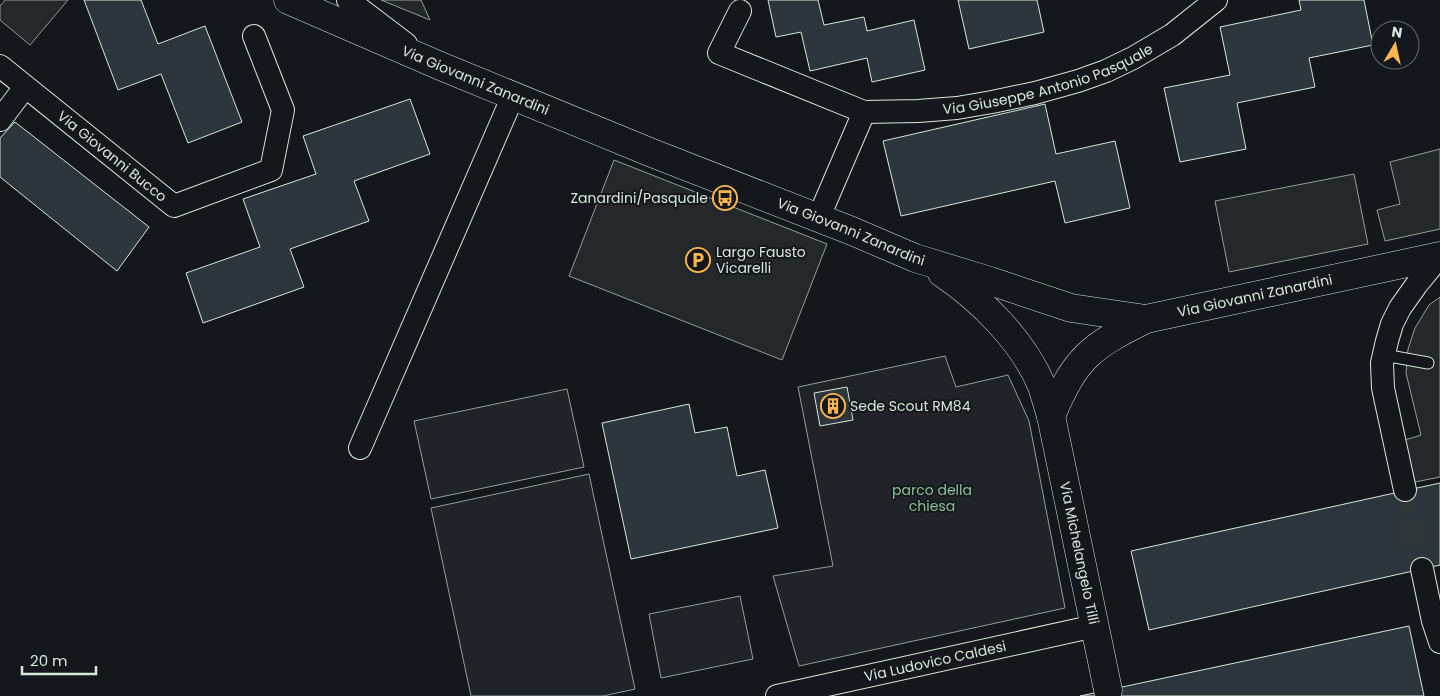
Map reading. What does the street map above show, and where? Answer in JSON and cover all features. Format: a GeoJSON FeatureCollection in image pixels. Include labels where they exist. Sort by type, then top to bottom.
{"type":"FeatureCollection","features":[{"type":"Feature","properties":{"kind":"street","name":"Via Giovanni Zanardini"},"geometry":{"type":"LineString","coordinates":[[288,0],[513,96],[915,258],[1071,308],[1146,319],[1440,256]]}},
{"type":"Feature","properties":{"kind":"street"},"geometry":{"type":"LineString","coordinates":[[348,0],[429,61]]}},
{"type":"Feature","properties":{"kind":"street","name":"Via Giuseppe Antonio Pasquale"},"geometry":{"type":"LineString","coordinates":[[740,11],[719,53],[864,112],[957,108],[1035,93],[1078,81],[1106,71],[1133,58],[1172,35],[1216,0]]}},
{"type":"Feature","properties":{"kind":"street","name":"Via Giovanni Bucco"},"geometry":{"type":"LineString","coordinates":[[0,66],[174,206],[271,170],[283,110],[254,36]]}},
{"type":"Feature","properties":{"kind":"street"},"geometry":{"type":"LineString","coordinates":[[0,120],[25,87]]}},
{"type":"Feature","properties":{"kind":"street"},"geometry":{"type":"LineString","coordinates":[[360,448],[513,96]]}},
{"type":"Feature","properties":{"kind":"street"},"geometry":{"type":"LineString","coordinates":[[818,219],[864,112]]}},
{"type":"Feature","properties":{"kind":"street"},"geometry":{"type":"LineString","coordinates":[[1405,490],[1384,388],[1382,372],[1384,355],[1392,324],[1400,308],[1440,256]]}},
{"type":"Feature","properties":{"kind":"street","name":"Via Michelangelo Tilli"},"geometry":{"type":"LineString","coordinates":[[915,258],[958,284],[996,318],[1031,365],[1041,386],[1051,416],[1108,690]]}},
{"type":"Feature","properties":{"kind":"street"},"geometry":{"type":"LineString","coordinates":[[1051,416],[1063,388],[1080,361],[1102,343],[1146,319]]}},
{"type":"Feature","properties":{"kind":"street"},"geometry":{"type":"LineString","coordinates":[[1422,569],[1433,622],[1440,642]]}},
{"type":"Feature","properties":{"kind":"street","name":"Via Ludovico Caldesi"},"geometry":{"type":"LineString","coordinates":[[777,696],[1095,626]]}},
{"type":"Feature","properties":{"kind":"lane"},"geometry":{"type":"LineString","coordinates":[[1384,355],[1428,363]]}},
{"type":"Feature","properties":{"kind":"green space","name":"parco della chiesa"},"geometry":{"type":"Polygon","coordinates":[[[945,356],[956,387],[1008,375],[1029,421],[1065,608],[799,666],[773,576],[833,566],[798,387],[945,356]]]}},
{"type":"Feature","properties":{"kind":"green space"},"geometry":{"type":"Polygon","coordinates":[[[567,389],[584,467],[431,499],[414,421],[567,389]]]}},
{"type":"Feature","properties":{"kind":"green space"},"geometry":{"type":"Polygon","coordinates":[[[589,474],[635,689],[603,696],[471,696],[431,508],[589,474]]]}},
{"type":"Feature","properties":{"kind":"green space"},"geometry":{"type":"Polygon","coordinates":[[[740,596],[753,659],[661,678],[649,614],[740,596]]]}},
{"type":"Feature","properties":{"kind":"shaded area"},"geometry":{"type":"Polygon","coordinates":[[[5,0],[68,0],[30,45],[0,20],[0,6],[5,0]]]}},
{"type":"Feature","properties":{"kind":"shaded area"},"geometry":{"type":"Polygon","coordinates":[[[381,0],[421,0],[430,20],[381,0]]]}},
{"type":"Feature","properties":{"kind":"shaded area"},"geometry":{"type":"Polygon","coordinates":[[[1440,149],[1440,229],[1385,241],[1377,210],[1400,204],[1390,162],[1440,149]]]}},
{"type":"Feature","properties":{"kind":"shaded area","name":"Largo Fausto Vicarelli"},"geometry":{"type":"Polygon","coordinates":[[[614,160],[827,244],[782,360],[569,276],[614,160]]]}},
{"type":"Feature","properties":{"kind":"shaded area"},"geometry":{"type":"Polygon","coordinates":[[[1354,174],[1368,244],[1229,272],[1215,201],[1354,174]]]}},
{"type":"Feature","properties":{"kind":"shaded area"},"geometry":{"type":"Polygon","coordinates":[[[1440,297],[1440,477],[1415,482],[1405,440],[1421,435],[1406,373],[1408,349],[1415,328],[1429,305],[1440,297]]]}},
{"type":"Feature","properties":{"kind":"building"},"geometry":{"type":"Polygon","coordinates":[[[84,0],[141,0],[158,44],[205,26],[242,122],[188,143],[161,74],[118,90],[84,0]]]}},
{"type":"Feature","properties":{"kind":"building"},"geometry":{"type":"Polygon","coordinates":[[[768,0],[818,0],[824,25],[864,17],[867,31],[914,20],[925,70],[872,82],[867,58],[810,71],[801,32],[776,37],[768,0]]]}},
{"type":"Feature","properties":{"kind":"building"},"geometry":{"type":"Polygon","coordinates":[[[958,0],[1037,0],[1044,32],[969,49],[958,0]]]}},
{"type":"Feature","properties":{"kind":"building"},"geometry":{"type":"Polygon","coordinates":[[[1299,0],[1364,0],[1370,30],[1370,46],[1309,58],[1315,87],[1237,103],[1246,149],[1180,162],[1164,88],[1230,75],[1220,27],[1301,10],[1299,0]]]}},
{"type":"Feature","properties":{"kind":"building"},"geometry":{"type":"Polygon","coordinates":[[[410,99],[430,154],[354,181],[369,221],[290,249],[304,287],[203,323],[186,273],[260,247],[243,199],[316,174],[303,136],[410,99]]]}},
{"type":"Feature","properties":{"kind":"building"},"geometry":{"type":"Polygon","coordinates":[[[1045,104],[1056,154],[1115,141],[1130,208],[1065,223],[1055,181],[901,216],[883,141],[1045,104]]]}},
{"type":"Feature","properties":{"kind":"building"},"geometry":{"type":"Polygon","coordinates":[[[15,122],[149,227],[117,271],[0,177],[0,138],[15,122]]]}},
{"type":"Feature","properties":{"kind":"building","name":"Sede Scout RM84"},"geometry":{"type":"Polygon","coordinates":[[[847,387],[853,420],[820,426],[814,393],[847,387]]]}},
{"type":"Feature","properties":{"kind":"building"},"geometry":{"type":"Polygon","coordinates":[[[689,404],[695,433],[727,427],[737,476],[765,470],[778,528],[631,559],[602,423],[689,404]]]}},
{"type":"Feature","properties":{"kind":"building"},"geometry":{"type":"Polygon","coordinates":[[[1440,483],[1440,565],[1149,630],[1131,551],[1440,483]]]}},
{"type":"Feature","properties":{"kind":"building"},"geometry":{"type":"Polygon","coordinates":[[[1409,626],[1424,696],[1080,696],[1108,690],[1409,626]]]}},
{"type":"Feature","properties":{"kind":"tunnel"},"geometry":{"type":"LineString","coordinates":[[1405,490],[1422,569]]}},
{"type":"Feature","properties":{"kind":"place","name":"Zanardini/Pasquale"},"geometry":{"type":"Point","coordinates":[725,198]}},
{"type":"Feature","properties":{"kind":"place","name":"Largo Fausto Vicarelli"},"geometry":{"type":"Point","coordinates":[698,260]}},
{"type":"Feature","properties":{"kind":"place","name":"Sede Scout RM84"},"geometry":{"type":"Point","coordinates":[833,406]}}]}
